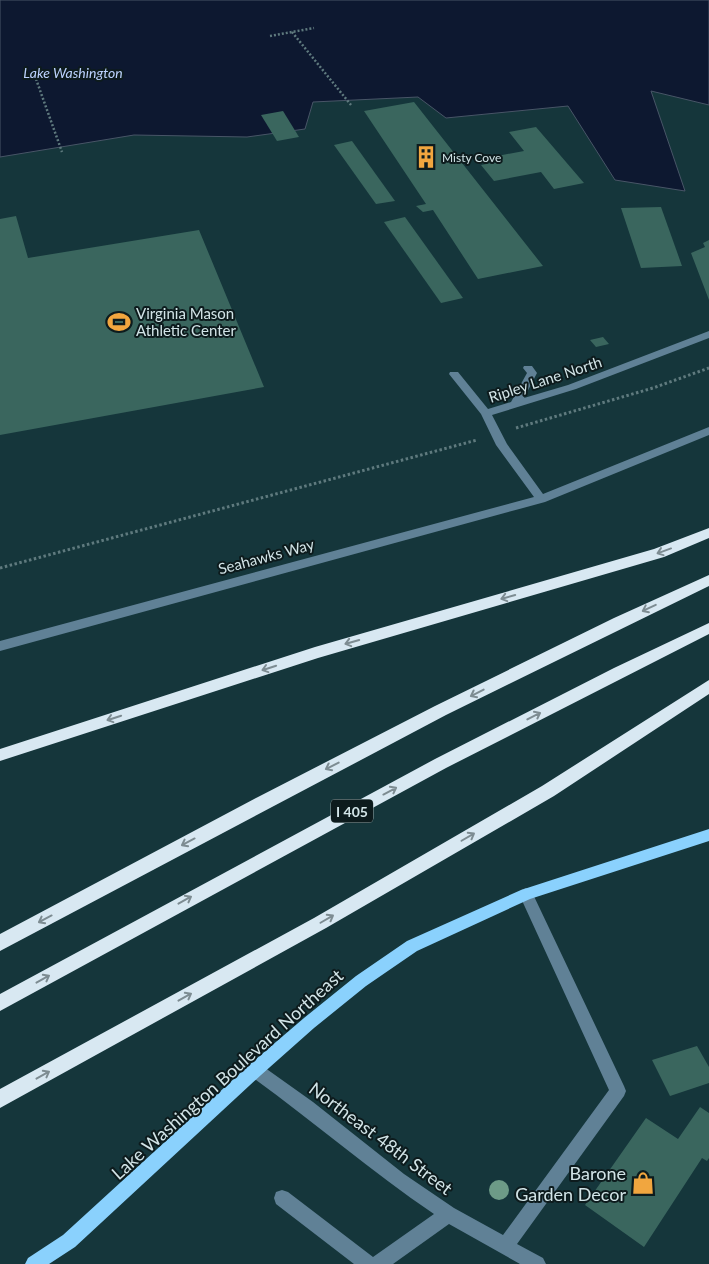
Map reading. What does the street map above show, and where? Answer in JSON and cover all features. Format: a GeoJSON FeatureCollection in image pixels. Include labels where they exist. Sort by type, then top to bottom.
{"type":"FeatureCollection","features":[{"type":"Feature","properties":{"kind":"highway"},"geometry":{"type":"LineString","coordinates":[[0,755],[315,653],[659,553],[709,533]]}},
{"type":"Feature","properties":{"kind":"highway"},"geometry":{"type":"LineString","coordinates":[[0,944],[298,783],[598,631],[709,580]]}},
{"type":"Feature","properties":{"kind":"highway","name":"I 405"},"geometry":{"type":"LineString","coordinates":[[0,1003],[250,864],[620,671],[709,628]]}},
{"type":"Feature","properties":{"kind":"highway"},"geometry":{"type":"LineString","coordinates":[[0,1099],[320,923],[548,791],[709,686]]}},
{"type":"Feature","properties":{"kind":"main road","name":"Lake Washington Boulevard Northeast"},"geometry":{"type":"LineString","coordinates":[[34,1264],[69,1241],[255,1070],[361,981],[412,946],[526,894],[709,835]]}},
{"type":"Feature","properties":{"kind":"street","name":"Ripley Lane North"},"geometry":{"type":"LineString","coordinates":[[541,499],[502,445],[486,413],[572,387],[709,334]]}},
{"type":"Feature","properties":{"kind":"street"},"geometry":{"type":"LineString","coordinates":[[515,404],[532,373],[528,368]]}},
{"type":"Feature","properties":{"kind":"street"},"geometry":{"type":"LineString","coordinates":[[454,374],[486,413]]}},
{"type":"Feature","properties":{"kind":"street"},"geometry":{"type":"LineString","coordinates":[[541,499],[709,431]]}},
{"type":"Feature","properties":{"kind":"street","name":"Seahawks Way"},"geometry":{"type":"LineString","coordinates":[[0,646],[460,519],[541,499]]}},
{"type":"Feature","properties":{"kind":"street"},"geometry":{"type":"LineString","coordinates":[[506,1245],[618,1091],[526,894]]}},
{"type":"Feature","properties":{"kind":"street","name":"Northeast 48th Street"},"geometry":{"type":"LineString","coordinates":[[255,1070],[307,1107],[398,1180],[448,1214],[506,1245],[536,1264]]}},
{"type":"Feature","properties":{"kind":"street"},"geometry":{"type":"LineString","coordinates":[[282,1198],[368,1264]]}},
{"type":"Feature","properties":{"kind":"street"},"geometry":{"type":"LineString","coordinates":[[378,1264],[448,1214]]}},
{"type":"Feature","properties":{"kind":"path"},"geometry":{"type":"LineString","coordinates":[[270,36],[314,28]]}},
{"type":"Feature","properties":{"kind":"path"},"geometry":{"type":"LineString","coordinates":[[292,32],[351,105]]}},
{"type":"Feature","properties":{"kind":"path"},"geometry":{"type":"LineString","coordinates":[[36,79],[62,152]]}},
{"type":"Feature","properties":{"kind":"path"},"geometry":{"type":"LineString","coordinates":[[514,429],[653,388],[709,368]]}},
{"type":"Feature","properties":{"kind":"path"},"geometry":{"type":"LineString","coordinates":[[0,568],[477,440]]}},
{"type":"Feature","properties":{"kind":"water","name":"Lake Washington"},"geometry":{"type":"Polygon","coordinates":[[[0,0],[709,0],[709,105],[651,91],[685,191],[615,180],[568,106],[446,118],[418,97],[313,102],[305,129],[247,137],[134,135],[0,157],[0,0]]]}},
{"type":"Feature","properties":{"kind":"building","name":"Misty Cove"},"geometry":{"type":"Polygon","coordinates":[[[414,102],[543,266],[478,279],[433,210],[423,212],[416,206],[426,204],[364,111],[414,102]]]}},
{"type":"Feature","properties":{"kind":"building"},"geometry":{"type":"Polygon","coordinates":[[[283,111],[299,137],[277,141],[261,115],[283,111]]]}},
{"type":"Feature","properties":{"kind":"building"},"geometry":{"type":"Polygon","coordinates":[[[536,127],[584,183],[554,189],[541,172],[494,181],[481,165],[502,161],[497,156],[524,151],[509,132],[536,127]]]}},
{"type":"Feature","properties":{"kind":"building"},"geometry":{"type":"Polygon","coordinates":[[[352,141],[395,201],[376,204],[334,145],[352,141]]]}},
{"type":"Feature","properties":{"kind":"building"},"geometry":{"type":"Polygon","coordinates":[[[661,207],[682,266],[641,268],[621,208],[661,207]]]}},
{"type":"Feature","properties":{"kind":"building","name":"Virginia Mason Athletic Center"},"geometry":{"type":"Polygon","coordinates":[[[16,216],[28,258],[199,230],[264,387],[0,435],[0,219],[16,216]]]}},
{"type":"Feature","properties":{"kind":"building"},"geometry":{"type":"Polygon","coordinates":[[[405,217],[463,298],[441,303],[384,222],[405,217]]]}},
{"type":"Feature","properties":{"kind":"building"},"geometry":{"type":"Polygon","coordinates":[[[709,240],[709,300],[691,253],[705,247],[703,243],[709,240]]]}},
{"type":"Feature","properties":{"kind":"building"},"geometry":{"type":"Polygon","coordinates":[[[603,337],[609,344],[596,347],[590,340],[603,337]]]}},
{"type":"Feature","properties":{"kind":"building"},"geometry":{"type":"Polygon","coordinates":[[[697,1046],[709,1067],[709,1083],[670,1096],[652,1060],[697,1046]]]}},
{"type":"Feature","properties":{"kind":"building","name":"Barone Garden Decor"},"geometry":{"type":"Polygon","coordinates":[[[700,1107],[709,1113],[709,1158],[707,1161],[702,1158],[644,1247],[585,1205],[646,1118],[678,1139],[700,1107]]]}},
{"type":"Feature","properties":{"kind":"place","name":"Misty Cove"},"geometry":{"type":"Point","coordinates":[426,157]}},
{"type":"Feature","properties":{"kind":"place","name":"Virginia Mason Athletic Center"},"geometry":{"type":"Point","coordinates":[119,322]}},
{"type":"Feature","properties":{"kind":"place","name":"Barone Garden Decor"},"geometry":{"type":"Point","coordinates":[643,1183]}}]}
